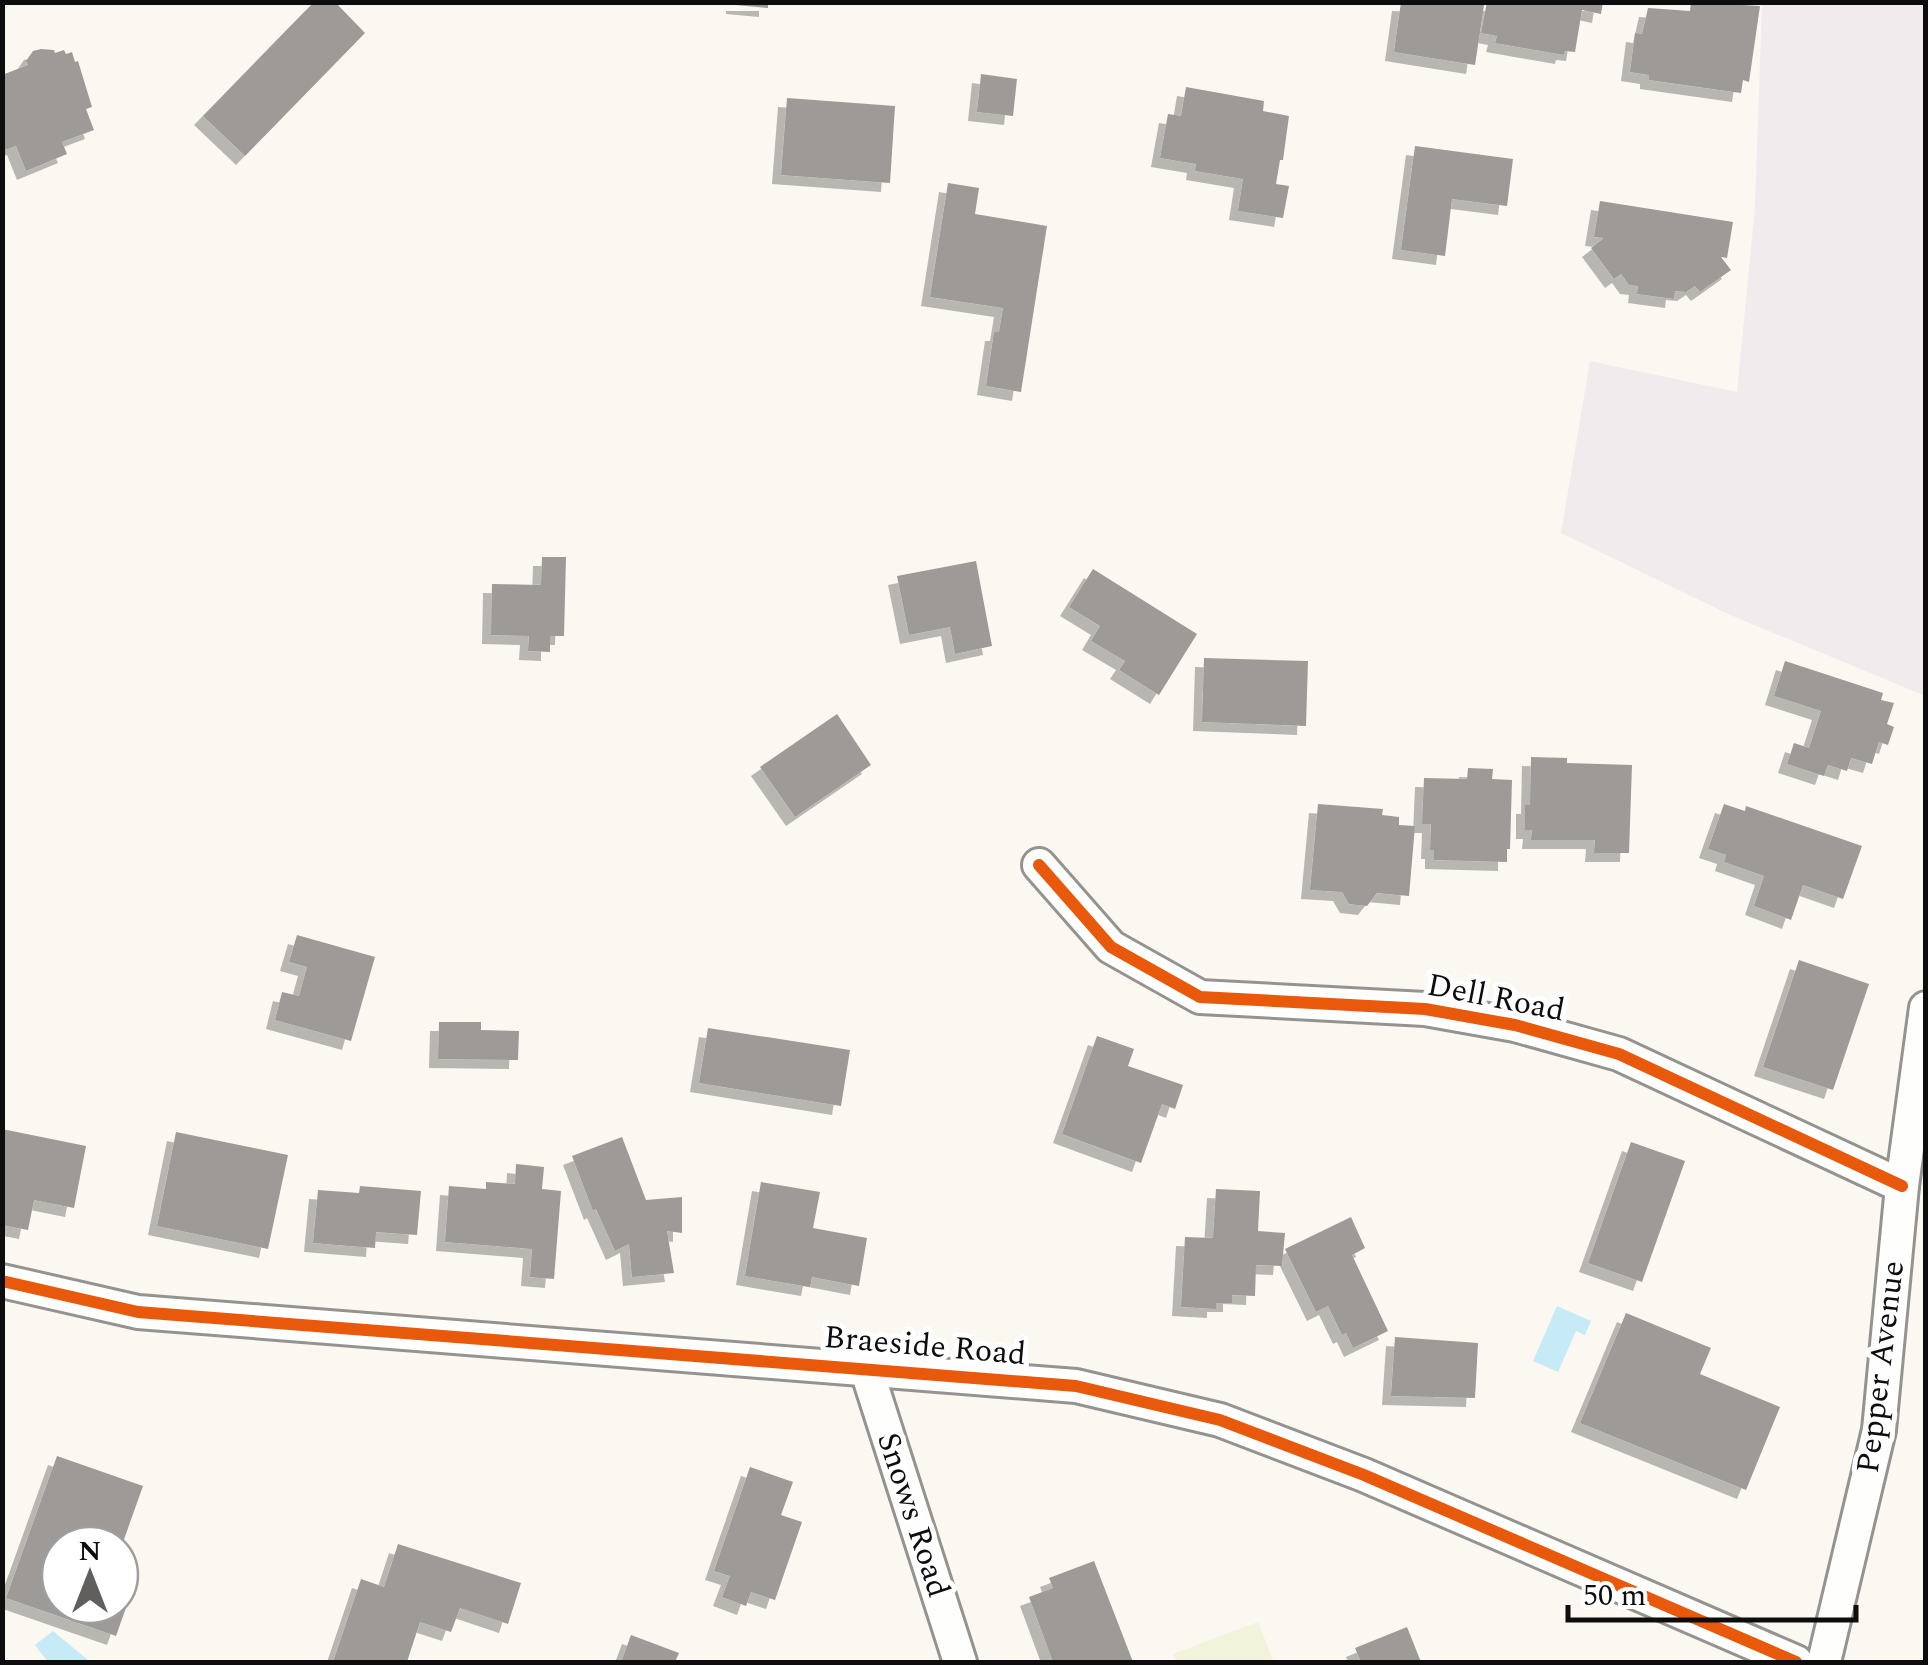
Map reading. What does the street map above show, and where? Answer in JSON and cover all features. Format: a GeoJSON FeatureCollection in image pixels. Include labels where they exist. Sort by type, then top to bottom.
{"type":"FeatureCollection","features":[{"type":"Feature","properties":{"kind":"street","name":"Dell Road"},"geometry":{"type":"LineString","coordinates":[[1039,866],[1112,947],[1200,998],[1425,1010],[1515,1026],[1619,1054],[1902,1186]]}},
{"type":"Feature","properties":{"kind":"street","name":"Pepper Avenue"},"geometry":{"type":"LineString","coordinates":[[1824,1662],[1878,1430],[1902,1186],[1926,1008]]}},
{"type":"Feature","properties":{"kind":"street","name":"Braeside Road"},"geometry":{"type":"LineString","coordinates":[[2,1282],[138,1312],[1076,1386],[1220,1420],[1364,1475],[1796,1662]]}},
{"type":"Feature","properties":{"kind":"street","name":"Snows Road"},"geometry":{"type":"LineString","coordinates":[[866,1368],[960,1662]]}},
{"type":"Feature","properties":{"kind":"shaded area"},"geometry":{"type":"Polygon","coordinates":[[[1762,3],[1925,3],[1925,696],[1728,614],[1561,533],[1590,361],[1737,392],[1755,207],[1762,3]]]}},
{"type":"Feature","properties":{"kind":"green space"},"geometry":{"type":"Polygon","coordinates":[[[1258,1622],[1274,1662],[1177,1662],[1173,1654],[1258,1622]]]}},
{"type":"Feature","properties":{"kind":"water"},"geometry":{"type":"Polygon","coordinates":[[[1557,1306],[1591,1321],[1585,1335],[1576,1331],[1558,1372],[1533,1361],[1557,1306]]]}},
{"type":"Feature","properties":{"kind":"water"},"geometry":{"type":"Polygon","coordinates":[[[53,1631],[87,1662],[48,1662],[35,1645],[53,1631]]]}},
{"type":"Feature","properties":{"kind":"building"},"geometry":{"type":"Polygon","coordinates":[[[314,2],[335,2],[365,33],[245,156],[203,116],[314,2]]]}},
{"type":"Feature","properties":{"kind":"building"},"geometry":{"type":"Polygon","coordinates":[[[768,2],[768,8],[735,5],[768,2]]]}},
{"type":"Feature","properties":{"kind":"building"},"geometry":{"type":"Polygon","coordinates":[[[1401,2],[1484,5],[1475,65],[1394,52],[1401,2]]]}},
{"type":"Feature","properties":{"kind":"building"},"geometry":{"type":"Polygon","coordinates":[[[1487,2],[1603,2],[1601,14],[1582,10],[1575,52],[1565,51],[1564,55],[1495,43],[1497,36],[1481,33],[1487,2]]]}},
{"type":"Feature","properties":{"kind":"building"},"geometry":{"type":"Polygon","coordinates":[[[1691,2],[1760,6],[1749,82],[1743,80],[1741,93],[1649,80],[1649,75],[1630,72],[1635,33],[1642,34],[1648,8],[1690,11],[1691,2]]]}},
{"type":"Feature","properties":{"kind":"building"},"geometry":{"type":"Polygon","coordinates":[[[33,51],[72,52],[75,62],[78,61],[92,107],[86,109],[94,130],[62,142],[67,154],[26,171],[16,146],[2,151],[2,75],[28,65],[26,61],[33,51]]]}},
{"type":"Feature","properties":{"kind":"building"},"geometry":{"type":"Polygon","coordinates":[[[981,74],[1017,79],[1013,116],[977,112],[981,74]]]}},
{"type":"Feature","properties":{"kind":"building"},"geometry":{"type":"Polygon","coordinates":[[[1186,87],[1264,101],[1263,111],[1289,116],[1276,184],[1289,186],[1283,218],[1238,211],[1243,179],[1195,171],[1196,164],[1160,158],[1168,114],[1181,116],[1186,87]]]}},
{"type":"Feature","properties":{"kind":"building"},"geometry":{"type":"Polygon","coordinates":[[[787,98],[895,106],[890,183],[781,175],[787,98]]]}},
{"type":"Feature","properties":{"kind":"building"},"geometry":{"type":"Polygon","coordinates":[[[1415,146],[1513,159],[1507,206],[1452,199],[1445,256],[1401,250],[1415,146]]]}},
{"type":"Feature","properties":{"kind":"building"},"geometry":{"type":"Polygon","coordinates":[[[948,183],[979,188],[975,214],[1047,226],[1021,392],[986,386],[994,332],[999,332],[1003,308],[930,297],[948,183]]]}},
{"type":"Feature","properties":{"kind":"building"},"geometry":{"type":"Polygon","coordinates":[[[1600,201],[1733,222],[1727,258],[1721,257],[1731,270],[1700,292],[1695,286],[1686,292],[1675,291],[1674,299],[1637,294],[1638,286],[1629,285],[1621,274],[1614,279],[1591,248],[1604,238],[1594,237],[1600,201]]]}},
{"type":"Feature","properties":{"kind":"building"},"geometry":{"type":"Polygon","coordinates":[[[542,557],[566,557],[564,636],[550,636],[550,652],[528,651],[529,636],[491,635],[492,584],[541,585],[542,557]]]}},
{"type":"Feature","properties":{"kind":"building"},"geometry":{"type":"Polygon","coordinates":[[[976,561],[992,646],[955,654],[950,627],[909,635],[897,576],[976,561]]]}},
{"type":"Feature","properties":{"kind":"building"},"geometry":{"type":"Polygon","coordinates":[[[1093,569],[1197,634],[1159,695],[1119,670],[1125,661],[1091,641],[1100,626],[1069,607],[1093,569]]]}},
{"type":"Feature","properties":{"kind":"building"},"geometry":{"type":"Polygon","coordinates":[[[1204,658],[1308,661],[1306,726],[1202,722],[1204,658]]]}},
{"type":"Feature","properties":{"kind":"building"},"geometry":{"type":"Polygon","coordinates":[[[1785,661],[1883,693],[1881,700],[1894,703],[1887,724],[1894,727],[1888,745],[1879,742],[1872,764],[1851,758],[1847,771],[1828,765],[1824,776],[1787,764],[1794,743],[1809,748],[1821,711],[1774,696],[1785,661]]]}},
{"type":"Feature","properties":{"kind":"building"},"geometry":{"type":"Polygon","coordinates":[[[837,714],[871,765],[795,817],[760,767],[837,714]]]}},
{"type":"Feature","properties":{"kind":"building"},"geometry":{"type":"Polygon","coordinates":[[[1531,757],[1567,758],[1567,763],[1632,765],[1629,853],[1594,853],[1595,840],[1531,840],[1532,830],[1525,830],[1525,805],[1530,805],[1531,757]]]}},
{"type":"Feature","properties":{"kind":"building"},"geometry":{"type":"Polygon","coordinates":[[[1468,768],[1493,769],[1492,779],[1512,780],[1507,862],[1434,860],[1434,850],[1430,850],[1431,824],[1422,824],[1424,778],[1467,779],[1468,768]]]}},
{"type":"Feature","properties":{"kind":"building"},"geometry":{"type":"Polygon","coordinates":[[[1318,804],[1383,809],[1382,815],[1399,817],[1399,825],[1415,826],[1409,896],[1377,893],[1367,906],[1349,904],[1342,892],[1310,890],[1318,804]]]}},
{"type":"Feature","properties":{"kind":"building"},"geometry":{"type":"Polygon","coordinates":[[[1724,804],[1745,811],[1746,806],[1862,846],[1843,899],[1803,885],[1791,920],[1754,906],[1764,876],[1724,862],[1726,855],[1708,849],[1724,804]]]}},
{"type":"Feature","properties":{"kind":"building"},"geometry":{"type":"Polygon","coordinates":[[[297,935],[375,957],[351,1041],[275,1020],[282,992],[299,996],[307,967],[289,962],[297,935]]]}},
{"type":"Feature","properties":{"kind":"building"},"geometry":{"type":"Polygon","coordinates":[[[1799,960],[1869,984],[1833,1090],[1763,1067],[1799,960]]]}},
{"type":"Feature","properties":{"kind":"building"},"geometry":{"type":"Polygon","coordinates":[[[439,1022],[481,1022],[481,1030],[519,1031],[518,1060],[438,1059],[439,1022]]]}},
{"type":"Feature","properties":{"kind":"building"},"geometry":{"type":"Polygon","coordinates":[[[708,1028],[850,1050],[841,1106],[699,1083],[708,1028]]]}},
{"type":"Feature","properties":{"kind":"building"},"geometry":{"type":"Polygon","coordinates":[[[1097,1036],[1134,1049],[1128,1066],[1183,1085],[1175,1109],[1162,1104],[1141,1163],[1062,1134],[1097,1036]]]}},
{"type":"Feature","properties":{"kind":"building"},"geometry":{"type":"Polygon","coordinates":[[[2,1129],[86,1146],[74,1208],[34,1200],[28,1230],[2,1225],[2,1129]]]}},
{"type":"Feature","properties":{"kind":"building"},"geometry":{"type":"Polygon","coordinates":[[[176,1132],[288,1155],[268,1249],[157,1226],[176,1132]]]}},
{"type":"Feature","properties":{"kind":"building"},"geometry":{"type":"Polygon","coordinates":[[[622,1137],[646,1200],[682,1197],[682,1233],[667,1231],[674,1273],[632,1277],[629,1244],[615,1251],[596,1209],[593,1211],[572,1156],[622,1137]]]}},
{"type":"Feature","properties":{"kind":"building"},"geometry":{"type":"Polygon","coordinates":[[[1631,1142],[1685,1161],[1642,1282],[1588,1263],[1631,1142]]]}},
{"type":"Feature","properties":{"kind":"building"},"geometry":{"type":"Polygon","coordinates":[[[516,1164],[544,1167],[542,1189],[561,1191],[554,1279],[530,1277],[532,1249],[445,1242],[449,1186],[486,1189],[486,1182],[515,1184],[516,1164]]]}},
{"type":"Feature","properties":{"kind":"building"},"geometry":{"type":"Polygon","coordinates":[[[761,1182],[820,1192],[813,1228],[867,1238],[859,1286],[812,1277],[810,1287],[745,1276],[761,1182]]]}},
{"type":"Feature","properties":{"kind":"building"},"geometry":{"type":"Polygon","coordinates":[[[360,1186],[421,1191],[417,1235],[376,1232],[375,1248],[313,1243],[318,1190],[359,1193],[360,1186]]]}},
{"type":"Feature","properties":{"kind":"building"},"geometry":{"type":"Polygon","coordinates":[[[1216,1189],[1260,1191],[1258,1231],[1285,1233],[1282,1266],[1256,1265],[1255,1296],[1232,1295],[1232,1303],[1216,1303],[1216,1309],[1181,1307],[1185,1237],[1213,1238],[1216,1189]]]}},
{"type":"Feature","properties":{"kind":"building"},"geometry":{"type":"Polygon","coordinates":[[[1351,1217],[1365,1248],[1352,1255],[1388,1331],[1353,1348],[1328,1306],[1316,1312],[1285,1249],[1351,1217]]]}},
{"type":"Feature","properties":{"kind":"building"},"geometry":{"type":"Polygon","coordinates":[[[1626,1313],[1711,1348],[1700,1374],[1780,1407],[1746,1490],[1580,1423],[1626,1313]]]}},
{"type":"Feature","properties":{"kind":"building"},"geometry":{"type":"Polygon","coordinates":[[[1395,1337],[1478,1343],[1475,1398],[1391,1396],[1395,1337]]]}},
{"type":"Feature","properties":{"kind":"building"},"geometry":{"type":"Polygon","coordinates":[[[57,1456],[143,1486],[129,1525],[40,1525],[40,1610],[6,1598],[57,1456]]]}},
{"type":"Feature","properties":{"kind":"building"},"geometry":{"type":"Polygon","coordinates":[[[750,1467],[793,1482],[781,1515],[802,1522],[775,1600],[751,1592],[746,1606],[722,1597],[730,1576],[714,1571],[750,1467]]]}},
{"type":"Feature","properties":{"kind":"building"},"geometry":{"type":"Polygon","coordinates":[[[398,1544],[521,1583],[508,1624],[460,1608],[451,1632],[420,1622],[407,1662],[333,1662],[361,1579],[384,1587],[398,1544]]]}},
{"type":"Feature","properties":{"kind":"building"},"geometry":{"type":"Polygon","coordinates":[[[1094,1561],[1133,1662],[1053,1662],[1029,1597],[1053,1588],[1049,1578],[1094,1561]]]}},
{"type":"Feature","properties":{"kind":"building"},"geometry":{"type":"Polygon","coordinates":[[[84,1625],[120,1625],[116,1636],[84,1625]]]}},
{"type":"Feature","properties":{"kind":"building"},"geometry":{"type":"Polygon","coordinates":[[[1407,1627],[1421,1662],[1361,1662],[1355,1648],[1407,1627]]]}},
{"type":"Feature","properties":{"kind":"building"},"geometry":{"type":"Polygon","coordinates":[[[631,1635],[679,1653],[675,1662],[621,1662],[631,1635]]]}},
{"type":"Feature","properties":{"kind":"cycle path"},"geometry":{"type":"LineString","coordinates":[[1039,865],[1111,947],[1200,997],[1425,1009],[1515,1025],[1619,1054],[1902,1186]]}},
{"type":"Feature","properties":{"kind":"cycle path"},"geometry":{"type":"LineString","coordinates":[[2,1281],[138,1312],[1076,1386],[1220,1420],[1364,1475],[1796,1662]]}}]}
